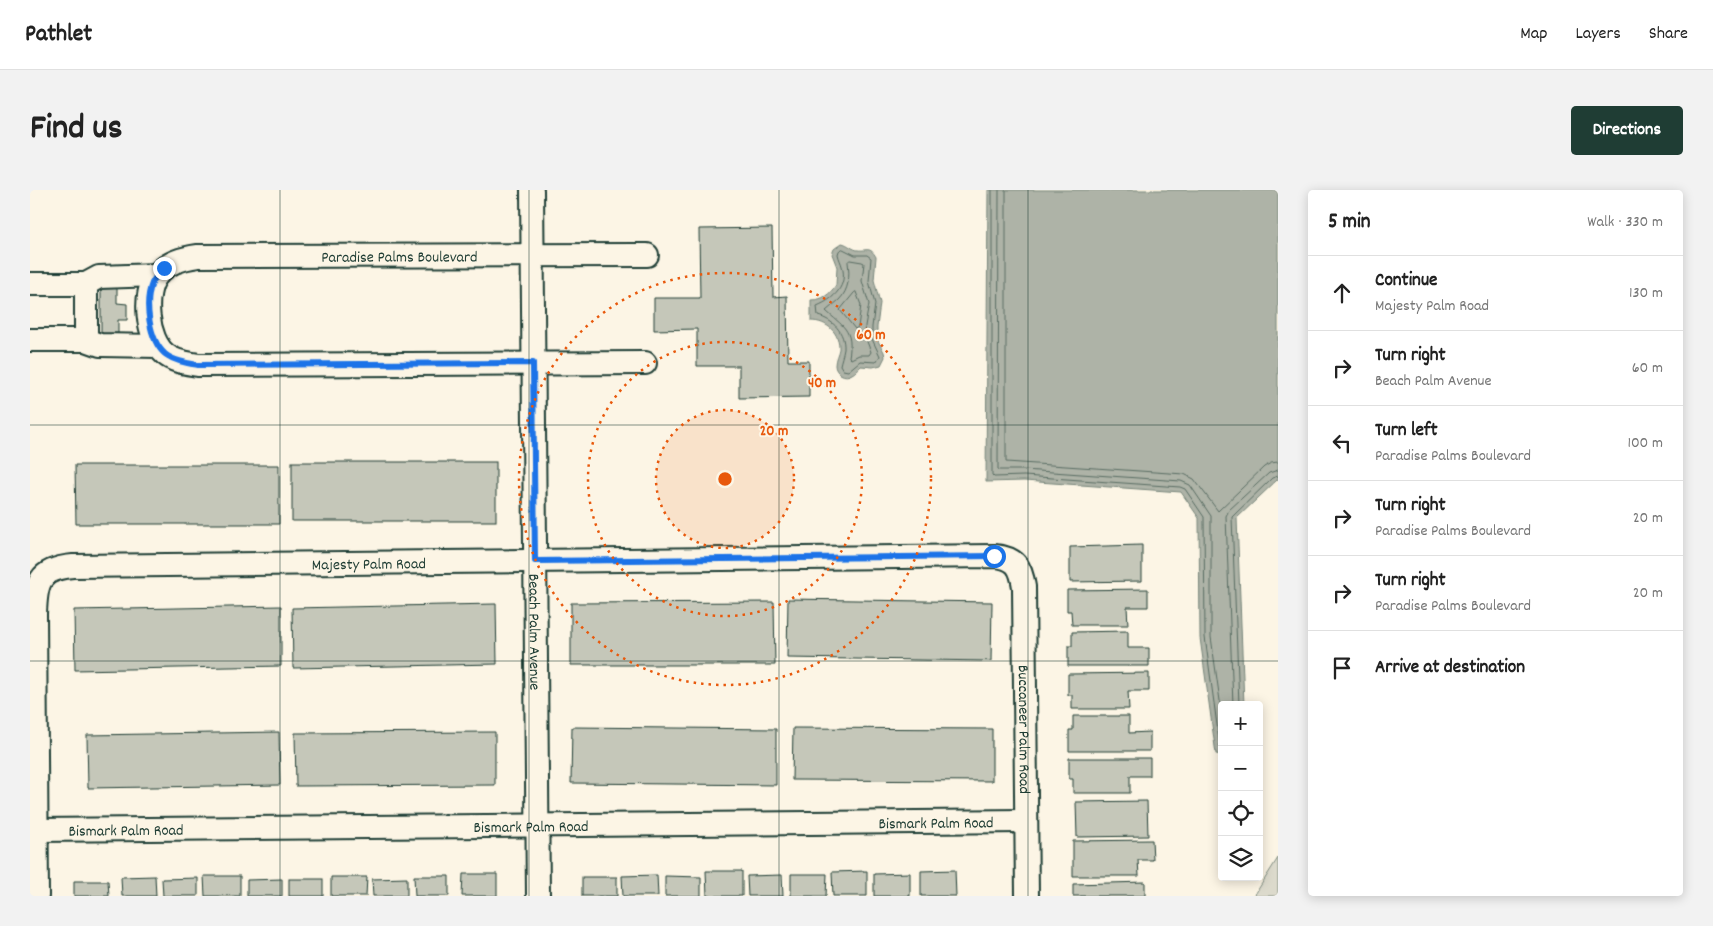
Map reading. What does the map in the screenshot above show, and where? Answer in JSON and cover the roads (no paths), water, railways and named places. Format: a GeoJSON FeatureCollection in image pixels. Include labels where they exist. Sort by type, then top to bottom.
{"type":"FeatureCollection","features":[{"type":"Feature","properties":{"kind":"street","name":"Beach Palm Avenue"},"geometry":{"type":"LineString","coordinates":[[532,190],[538,896]]}},
{"type":"Feature","properties":{"kind":"street","name":"Paradise Palms Boulevard"},"geometry":{"type":"LineString","coordinates":[[157,275],[174,262],[198,256],[647,255]]}},
{"type":"Feature","properties":{"kind":"street"},"geometry":{"type":"LineString","coordinates":[[30,284],[86,284],[99,277],[157,275]]}},
{"type":"Feature","properties":{"kind":"street"},"geometry":{"type":"LineString","coordinates":[[157,275],[149,295],[149,323],[158,346],[165,354],[175,360],[198,365],[645,363]]}},
{"type":"Feature","properties":{"kind":"street"},"geometry":{"type":"LineString","coordinates":[[86,284],[86,340]]}},
{"type":"Feature","properties":{"kind":"street"},"geometry":{"type":"LineString","coordinates":[[30,340],[86,340],[100,345],[158,346]]}},
{"type":"Feature","properties":{"kind":"street","name":"Majesty Palm Road"},"geometry":{"type":"LineString","coordinates":[[37,896],[34,635],[38,584],[43,575],[52,570],[73,566],[994,556],[1011,560],[1017,565]]}},
{"type":"Feature","properties":{"kind":"street","name":"Buccaneer Palm Road"},"geometry":{"type":"LineString","coordinates":[[1017,565],[1021,570],[1024,587],[1027,896]]}},
{"type":"Feature","properties":{"kind":"street","name":"Bismark Palm Road"},"geometry":{"type":"LineString","coordinates":[[36,830],[1026,821]]}},
{"type":"Feature","properties":{"kind":"water"},"geometry":{"type":"Polygon","coordinates":[[[988,190],[1278,190],[1278,479],[1237,518],[1244,701],[1218,701],[1218,754],[1216,754],[1200,638],[1199,518],[1181,492],[1024,481],[986,482],[988,190]]]}},
{"type":"Feature","properties":{"kind":"water"},"geometry":{"type":"Polygon","coordinates":[[[842,243],[856,250],[870,250],[876,257],[874,280],[880,303],[877,339],[885,357],[881,365],[873,367],[861,366],[846,376],[839,373],[835,368],[839,343],[835,333],[822,323],[811,321],[811,300],[826,296],[836,285],[837,267],[832,254],[834,249],[842,243]]]}}]}
